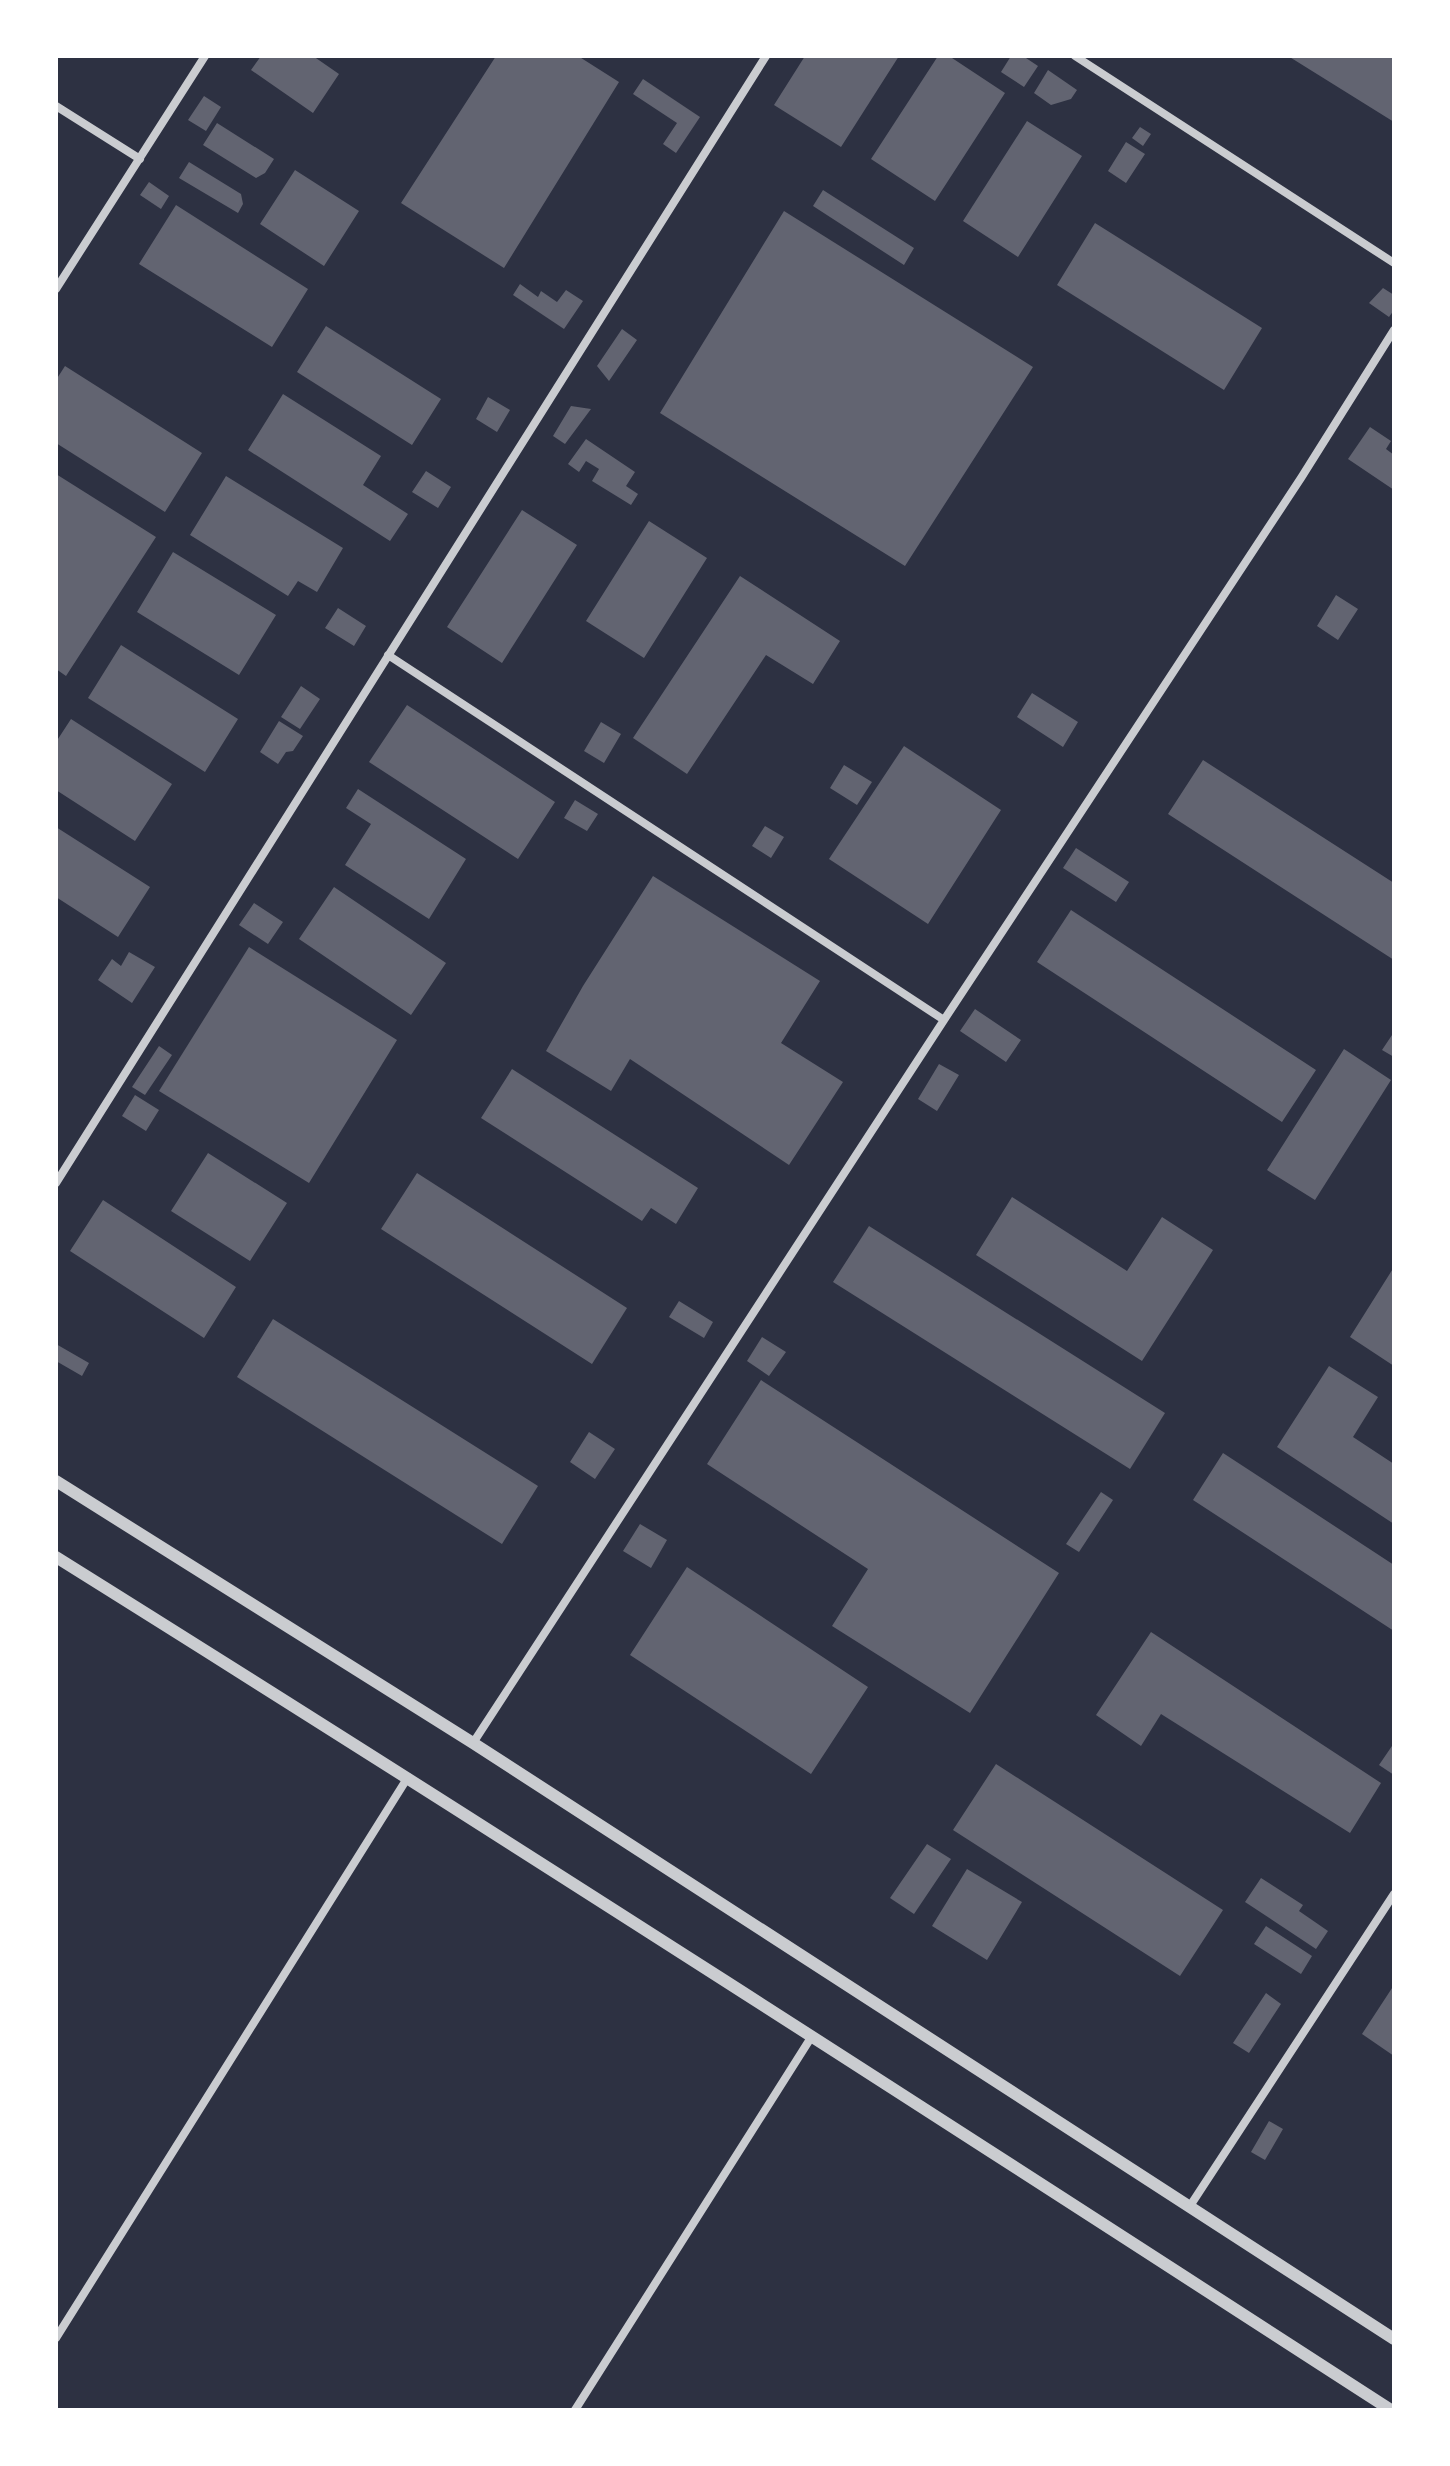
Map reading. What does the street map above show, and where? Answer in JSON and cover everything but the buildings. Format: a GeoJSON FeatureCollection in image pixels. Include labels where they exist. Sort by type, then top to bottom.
{"type":"FeatureCollection","features":[{"type":"Feature","properties":{"kind":"street"},"geometry":{"type":"LineString","coordinates":[[56,289],[205,56]]}},
{"type":"Feature","properties":{"kind":"street"},"geometry":{"type":"LineString","coordinates":[[56,1183],[766,56]]}},
{"type":"Feature","properties":{"kind":"street"},"geometry":{"type":"LineString","coordinates":[[1075,56],[1394,263]]}},
{"type":"Feature","properties":{"kind":"street"},"geometry":{"type":"LineString","coordinates":[[56,106],[140,159]]}},
{"type":"Feature","properties":{"kind":"street"},"geometry":{"type":"LineString","coordinates":[[473,1743],[1301,478],[1394,330]]}},
{"type":"Feature","properties":{"kind":"street"},"geometry":{"type":"LineString","coordinates":[[388,655],[944,1020]]}},
{"type":"Feature","properties":{"kind":"street"},"geometry":{"type":"LineString","coordinates":[[56,1481],[473,1743],[1394,2339]]}},
{"type":"Feature","properties":{"kind":"street"},"geometry":{"type":"LineString","coordinates":[[56,1557],[408,1777],[1391,2410]]}},
{"type":"Feature","properties":{"kind":"street"},"geometry":{"type":"LineString","coordinates":[[56,2338],[408,1777]]}},
{"type":"Feature","properties":{"kind":"street"},"geometry":{"type":"LineString","coordinates":[[1190,2206],[1394,1894]]}},
{"type":"Feature","properties":{"kind":"street"},"geometry":{"type":"LineString","coordinates":[[575,2410],[812,2036]]}}]}
